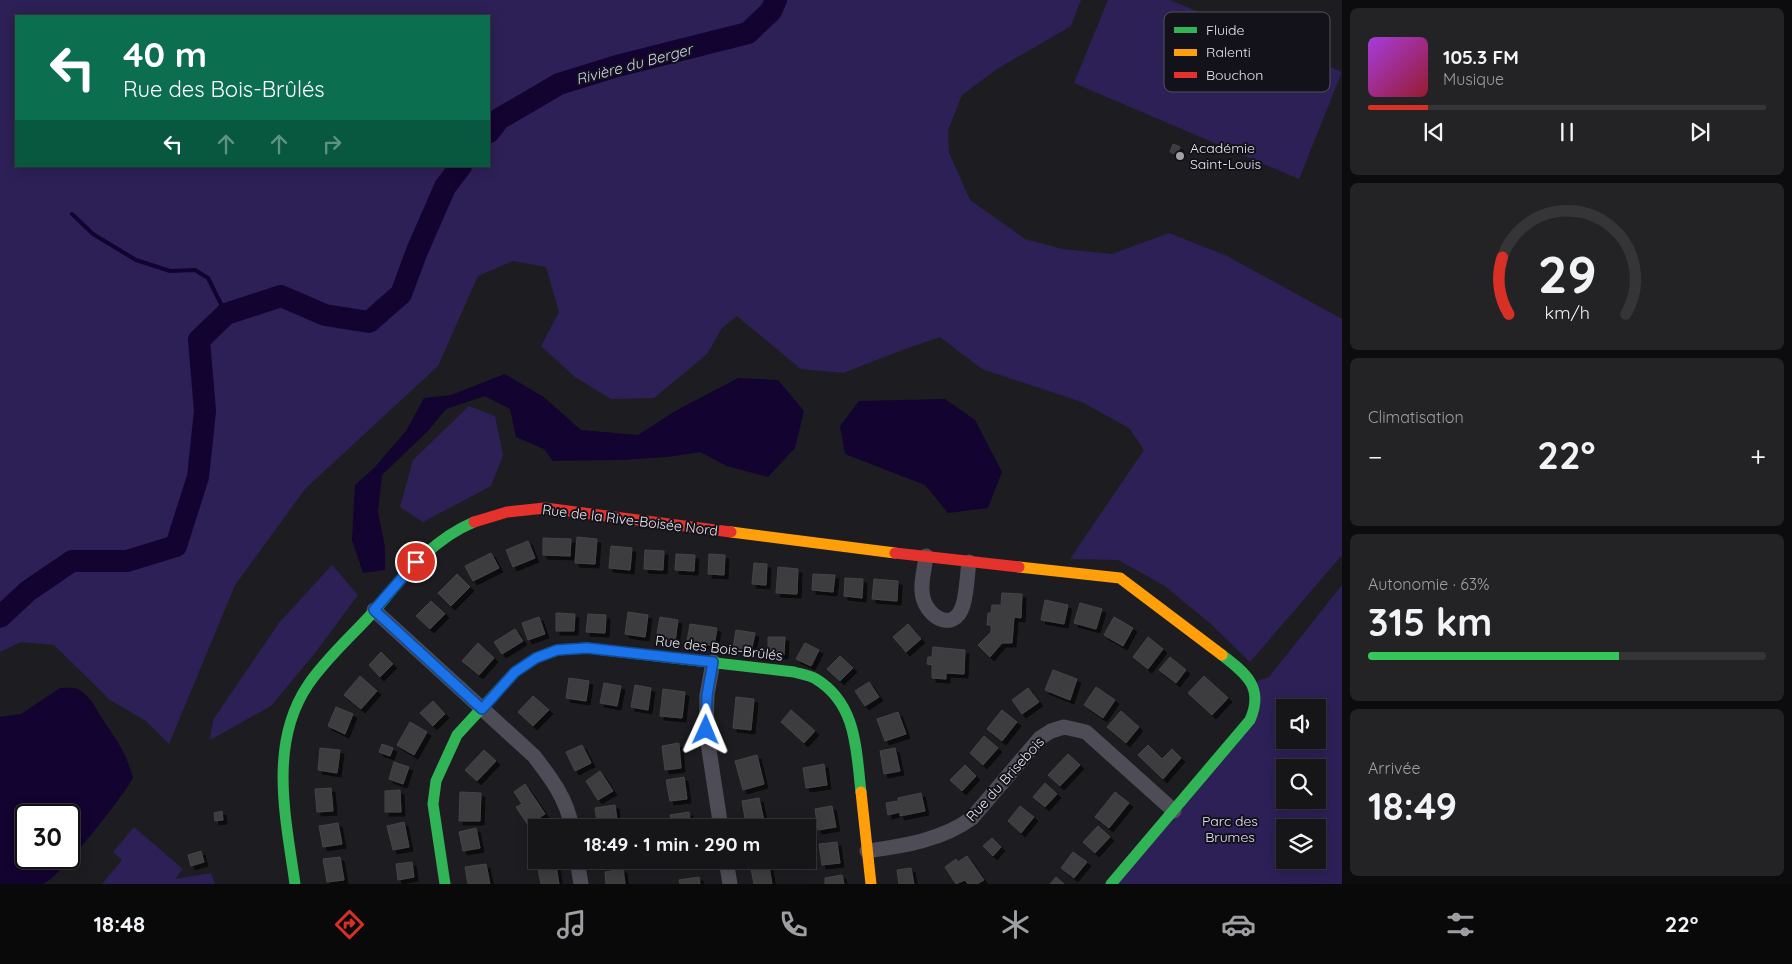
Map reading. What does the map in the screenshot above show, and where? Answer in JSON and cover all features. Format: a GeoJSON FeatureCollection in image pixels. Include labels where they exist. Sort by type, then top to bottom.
{"type":"FeatureCollection","features":[{"type":"Feature","properties":{"kind":"street","name":"Rue de la Rive-Boisée Nord"},"geometry":{"type":"LineString","coordinates":[[295,884],[286,828],[283,761],[288,734],[300,698],[322,668],[416,562],[446,536],[480,519],[515,510],[545,508],[969,562],[1120,578],[1240,669],[1252,683],[1256,702],[1250,720],[1174,812],[1111,884]]}},
{"type":"Feature","properties":{"kind":"street"},"geometry":{"type":"LineString","coordinates":[[926,556],[922,592],[927,609],[937,618],[947,620],[956,616],[963,606],[969,562]]}},
{"type":"Feature","properties":{"kind":"street"},"geometry":{"type":"LineString","coordinates":[[374,610],[534,756],[553,780],[563,797],[570,819]]}},
{"type":"Feature","properties":{"kind":"street","name":"Rue des Bois-Brûlés"},"geometry":{"type":"LineString","coordinates":[[445,884],[433,804],[436,781],[444,759],[457,735],[515,672],[536,658],[557,650],[587,648],[794,672],[815,678],[833,693],[846,710],[854,735],[871,884]]}},
{"type":"Feature","properties":{"kind":"street"},"geometry":{"type":"LineString","coordinates":[[713,662],[707,695],[706,730],[720,819]]}},
{"type":"Feature","properties":{"kind":"street","name":"Rue du Brisebois"},"geometry":{"type":"LineString","coordinates":[[867,851],[900,846],[942,835],[958,828],[972,818],[1040,738],[1051,731],[1064,727],[1086,732],[1174,812]]}},
{"type":"Feature","properties":{"kind":"street"},"geometry":{"type":"LineString","coordinates":[[578,869],[581,884]]}},
{"type":"Feature","properties":{"kind":"street"},"geometry":{"type":"LineString","coordinates":[[728,869],[730,884]]}},
{"type":"Feature","properties":{"kind":"green space"},"geometry":{"type":"Polygon","coordinates":[[[0,0],[1081,0],[1071,26],[997,69],[962,95],[948,130],[949,153],[970,200],[1025,239],[1062,249],[1112,254],[1169,233],[1227,256],[1342,319],[1342,555],[1250,662],[1211,624],[1165,586],[1118,560],[1070,559],[1144,450],[1129,428],[1082,402],[982,369],[940,337],[843,373],[801,369],[737,316],[722,328],[707,354],[654,398],[611,399],[575,377],[541,346],[559,312],[546,267],[513,261],[478,276],[438,366],[305,489],[235,585],[169,744],[146,721],[110,700],[54,645],[21,642],[0,652],[0,0]]]}},
{"type":"Feature","properties":{"kind":"green space"},"geometry":{"type":"Polygon","coordinates":[[[1108,0],[1170,0],[1199,12],[1164,12],[1164,92],[1330,92],[1330,67],[1342,72],[1299,179],[1074,83],[1108,0]]]}},
{"type":"Feature","properties":{"kind":"green space"},"geometry":{"type":"Polygon","coordinates":[[[469,406],[495,416],[503,455],[491,486],[423,522],[400,507],[413,460],[469,406]]]}},
{"type":"Feature","properties":{"kind":"green space"},"geometry":{"type":"Polygon","coordinates":[[[332,565],[358,595],[315,653],[271,706],[210,740],[213,720],[279,623],[332,565]]]}},
{"type":"Feature","properties":{"kind":"green space","name":"Parc des Brumes"},"geometry":{"type":"Polygon","coordinates":[[[1342,585],[1342,884],[1111,884],[1250,720],[1252,683],[1269,677],[1342,585]]]}},
{"type":"Feature","properties":{"kind":"green space"},"geometry":{"type":"Polygon","coordinates":[[[134,827],[183,869],[175,879],[211,873],[215,884],[102,884],[122,860],[113,852],[134,827]]]}},
{"type":"Feature","properties":{"kind":"shaded area"},"geometry":{"type":"Polygon","coordinates":[[[505,374],[545,398],[581,430],[638,435],[677,410],[738,378],[778,380],[804,411],[795,448],[768,477],[727,466],[700,452],[667,457],[622,460],[553,461],[544,449],[516,437],[510,409],[485,396],[446,409],[427,432],[382,475],[378,512],[385,547],[385,570],[363,573],[352,540],[355,485],[374,468],[406,431],[424,398],[451,395],[505,374]]]}},
{"type":"Feature","properties":{"kind":"shaded area"},"geometry":{"type":"Polygon","coordinates":[[[945,399],[975,420],[1002,472],[988,508],[948,513],[925,485],[845,454],[840,426],[859,401],[945,399]]]}},
{"type":"Feature","properties":{"kind":"shaded area"},"geometry":{"type":"Polygon","coordinates":[[[60,688],[77,689],[90,699],[117,741],[133,778],[105,818],[80,848],[80,804],[15,804],[15,869],[61,869],[43,884],[0,884],[0,717],[21,714],[60,688]]]}},
{"type":"Feature","properties":{"kind":"building"},"geometry":{"type":"Polygon","coordinates":[[[1173,144],[1180,147],[1177,155],[1170,152],[1173,144]]]}},
{"type":"Feature","properties":{"kind":"building"},"geometry":{"type":"Polygon","coordinates":[[[577,537],[597,539],[595,564],[575,563],[577,537]]]}},
{"type":"Feature","properties":{"kind":"building"},"geometry":{"type":"Polygon","coordinates":[[[543,538],[571,539],[570,556],[543,555],[543,538]]]}},
{"type":"Feature","properties":{"kind":"building"},"geometry":{"type":"Polygon","coordinates":[[[528,541],[535,558],[513,567],[506,550],[528,541]]]}},
{"type":"Feature","properties":{"kind":"building"},"geometry":{"type":"Polygon","coordinates":[[[611,546],[632,548],[630,570],[609,568],[611,546]]]}},
{"type":"Feature","properties":{"kind":"building"},"geometry":{"type":"Polygon","coordinates":[[[645,550],[664,551],[663,570],[644,569],[645,550]]]}},
{"type":"Feature","properties":{"kind":"building"},"geometry":{"type":"Polygon","coordinates":[[[491,553],[499,568],[473,581],[465,566],[491,553]]]}},
{"type":"Feature","properties":{"kind":"building"},"geometry":{"type":"Polygon","coordinates":[[[676,554],[695,555],[694,571],[675,570],[676,554]]]}},
{"type":"Feature","properties":{"kind":"building"},"geometry":{"type":"Polygon","coordinates":[[[709,554],[725,555],[724,575],[708,574],[709,554]]]}},
{"type":"Feature","properties":{"kind":"building"},"geometry":{"type":"Polygon","coordinates":[[[754,563],[767,564],[766,585],[752,584],[754,563]]]}},
{"type":"Feature","properties":{"kind":"building"},"geometry":{"type":"Polygon","coordinates":[[[778,567],[798,569],[797,594],[776,593],[778,567]]]}},
{"type":"Feature","properties":{"kind":"building"},"geometry":{"type":"Polygon","coordinates":[[[457,574],[470,587],[451,606],[438,593],[457,574]]]}},
{"type":"Feature","properties":{"kind":"building"},"geometry":{"type":"Polygon","coordinates":[[[813,574],[835,575],[833,592],[812,590],[813,574]]]}},
{"type":"Feature","properties":{"kind":"building"},"geometry":{"type":"Polygon","coordinates":[[[845,578],[863,579],[862,598],[844,596],[845,578]]]}},
{"type":"Feature","properties":{"kind":"building"},"geometry":{"type":"Polygon","coordinates":[[[874,579],[898,581],[897,601],[872,599],[874,579]]]}},
{"type":"Feature","properties":{"kind":"building"},"geometry":{"type":"Polygon","coordinates":[[[1002,593],[1022,594],[1021,618],[1014,617],[1012,643],[1002,643],[990,657],[978,645],[991,632],[991,625],[987,625],[988,613],[991,613],[992,605],[1001,605],[1002,593]]]}},
{"type":"Feature","properties":{"kind":"building"},"geometry":{"type":"Polygon","coordinates":[[[1045,600],[1068,605],[1064,624],[1041,620],[1045,600]]]}},
{"type":"Feature","properties":{"kind":"building"},"geometry":{"type":"Polygon","coordinates":[[[431,601],[445,614],[430,629],[416,616],[431,601]]]}},
{"type":"Feature","properties":{"kind":"building"},"geometry":{"type":"Polygon","coordinates":[[[1080,603],[1102,609],[1096,629],[1074,623],[1080,603]]]}},
{"type":"Feature","properties":{"kind":"building"},"geometry":{"type":"Polygon","coordinates":[[[628,612],[648,615],[645,637],[625,634],[628,612]]]}},
{"type":"Feature","properties":{"kind":"building"},"geometry":{"type":"Polygon","coordinates":[[[556,613],[575,614],[574,631],[556,631],[556,613]]]}},
{"type":"Feature","properties":{"kind":"building"},"geometry":{"type":"Polygon","coordinates":[[[588,614],[606,615],[605,633],[586,632],[588,614]]]}},
{"type":"Feature","properties":{"kind":"building"},"geometry":{"type":"Polygon","coordinates":[[[539,617],[545,634],[528,640],[522,623],[539,617]]]}},
{"type":"Feature","properties":{"kind":"building"},"geometry":{"type":"Polygon","coordinates":[[[660,617],[678,620],[675,642],[656,639],[660,617]]]}},
{"type":"Feature","properties":{"kind":"building"},"geometry":{"type":"Polygon","coordinates":[[[1114,617],[1133,628],[1123,646],[1104,635],[1114,617]]]}},
{"type":"Feature","properties":{"kind":"building"},"geometry":{"type":"Polygon","coordinates":[[[690,624],[717,628],[714,646],[687,642],[690,624]]]}},
{"type":"Feature","properties":{"kind":"building"},"geometry":{"type":"Polygon","coordinates":[[[908,624],[921,639],[906,652],[893,637],[908,624]]]}},
{"type":"Feature","properties":{"kind":"building"},"geometry":{"type":"Polygon","coordinates":[[[515,629],[523,641],[502,654],[494,642],[515,629]]]}},
{"type":"Feature","properties":{"kind":"building"},"geometry":{"type":"Polygon","coordinates":[[[736,630],[755,633],[751,652],[733,649],[736,630]]]}},
{"type":"Feature","properties":{"kind":"building"},"geometry":{"type":"Polygon","coordinates":[[[768,637],[785,637],[784,655],[768,654],[768,637]]]}},
{"type":"Feature","properties":{"kind":"building"},"geometry":{"type":"Polygon","coordinates":[[[1148,637],[1163,649],[1148,669],[1133,657],[1148,637]]]}},
{"type":"Feature","properties":{"kind":"building"},"geometry":{"type":"Polygon","coordinates":[[[478,643],[494,658],[479,675],[462,661],[478,643]]]}},
{"type":"Feature","properties":{"kind":"building"},"geometry":{"type":"Polygon","coordinates":[[[805,643],[819,650],[811,666],[796,659],[805,643]]]}},
{"type":"Feature","properties":{"kind":"building"},"geometry":{"type":"Polygon","coordinates":[[[933,647],[965,650],[964,674],[946,673],[946,679],[932,678],[932,665],[927,664],[928,657],[932,657],[933,647]]]}},
{"type":"Feature","properties":{"kind":"building"},"geometry":{"type":"Polygon","coordinates":[[[381,652],[393,664],[380,677],[369,665],[381,652]]]}},
{"type":"Feature","properties":{"kind":"building"},"geometry":{"type":"Polygon","coordinates":[[[840,656],[853,668],[840,681],[827,669],[840,656]]]}},
{"type":"Feature","properties":{"kind":"building"},"geometry":{"type":"Polygon","coordinates":[[[1170,657],[1186,670],[1176,683],[1159,670],[1170,657]]]}},
{"type":"Feature","properties":{"kind":"building"},"geometry":{"type":"Polygon","coordinates":[[[1053,670],[1077,679],[1070,700],[1045,690],[1053,670]]]}},
{"type":"Feature","properties":{"kind":"building"},"geometry":{"type":"Polygon","coordinates":[[[360,676],[377,691],[361,709],[344,695],[360,676]]]}},
{"type":"Feature","properties":{"kind":"building"},"geometry":{"type":"Polygon","coordinates":[[[1204,676],[1228,698],[1212,715],[1188,693],[1204,676]]]}},
{"type":"Feature","properties":{"kind":"building"},"geometry":{"type":"Polygon","coordinates":[[[569,678],[589,681],[586,701],[566,698],[569,678]]]}},
{"type":"Feature","properties":{"kind":"building"},"geometry":{"type":"Polygon","coordinates":[[[869,682],[879,697],[865,706],[855,691],[869,682]]]}},
{"type":"Feature","properties":{"kind":"building"},"geometry":{"type":"Polygon","coordinates":[[[604,683],[621,686],[617,706],[600,703],[604,683]]]}},
{"type":"Feature","properties":{"kind":"building"},"geometry":{"type":"Polygon","coordinates":[[[635,685],[651,688],[648,710],[631,707],[635,685]]]}},
{"type":"Feature","properties":{"kind":"building"},"geometry":{"type":"Polygon","coordinates":[[[1096,687],[1115,700],[1103,718],[1084,705],[1096,687]]]}},
{"type":"Feature","properties":{"kind":"building"},"geometry":{"type":"Polygon","coordinates":[[[1028,688],[1039,702],[1022,714],[1012,700],[1028,688]]]}},
{"type":"Feature","properties":{"kind":"building"},"geometry":{"type":"Polygon","coordinates":[[[663,689],[685,692],[682,718],[660,716],[663,689]]]}},
{"type":"Feature","properties":{"kind":"building"},"geometry":{"type":"Polygon","coordinates":[[[533,696],[549,710],[533,726],[518,712],[533,696]]]}},
{"type":"Feature","properties":{"kind":"building"},"geometry":{"type":"Polygon","coordinates":[[[736,697],[754,699],[751,730],[733,728],[736,697]]]}},
{"type":"Feature","properties":{"kind":"building"},"geometry":{"type":"Polygon","coordinates":[[[433,701],[445,714],[433,726],[420,713],[433,701]]]}},
{"type":"Feature","properties":{"kind":"building"},"geometry":{"type":"Polygon","coordinates":[[[336,707],[353,714],[345,734],[328,726],[336,707]]]}},
{"type":"Feature","properties":{"kind":"building"},"geometry":{"type":"Polygon","coordinates":[[[791,710],[815,731],[804,743],[781,722],[791,710]]]}},
{"type":"Feature","properties":{"kind":"building"},"geometry":{"type":"Polygon","coordinates":[[[1002,710],[1017,722],[1002,741],[987,729],[1002,710]]]}},
{"type":"Feature","properties":{"kind":"building"},"geometry":{"type":"Polygon","coordinates":[[[1121,711],[1139,727],[1126,743],[1107,727],[1121,711]]]}},
{"type":"Feature","properties":{"kind":"building"},"geometry":{"type":"Polygon","coordinates":[[[898,712],[906,734],[885,741],[877,719],[898,712]]]}},
{"type":"Feature","properties":{"kind":"building"},"geometry":{"type":"Polygon","coordinates":[[[410,722],[427,732],[414,755],[397,745],[410,722]]]}},
{"type":"Feature","properties":{"kind":"building"},"geometry":{"type":"Polygon","coordinates":[[[984,736],[998,748],[983,765],[970,753],[984,736]]]}},
{"type":"Feature","properties":{"kind":"building"},"geometry":{"type":"Polygon","coordinates":[[[679,743],[681,768],[665,770],[662,746],[679,743]]]}},
{"type":"Feature","properties":{"kind":"building"},"geometry":{"type":"Polygon","coordinates":[[[382,744],[393,748],[390,756],[379,752],[382,744]]]}},
{"type":"Feature","properties":{"kind":"building"},"geometry":{"type":"Polygon","coordinates":[[[582,745],[591,763],[575,771],[566,752],[582,745]]]}},
{"type":"Feature","properties":{"kind":"building"},"geometry":{"type":"Polygon","coordinates":[[[1148,745],[1162,759],[1172,749],[1181,758],[1163,779],[1138,755],[1148,745]]]}},
{"type":"Feature","properties":{"kind":"building"},"geometry":{"type":"Polygon","coordinates":[[[320,748],[340,750],[337,773],[318,770],[320,748]]]}},
{"type":"Feature","properties":{"kind":"building"},"geometry":{"type":"Polygon","coordinates":[[[895,748],[900,771],[884,774],[880,751],[895,748]]]}},
{"type":"Feature","properties":{"kind":"building"},"geometry":{"type":"Polygon","coordinates":[[[484,750],[496,761],[477,781],[465,770],[484,750]]]}},
{"type":"Feature","properties":{"kind":"building"},"geometry":{"type":"Polygon","coordinates":[[[1068,754],[1080,765],[1060,786],[1048,775],[1068,754]]]}},
{"type":"Feature","properties":{"kind":"building"},"geometry":{"type":"Polygon","coordinates":[[[757,755],[764,784],[743,790],[735,761],[757,755]]]}},
{"type":"Feature","properties":{"kind":"building"},"geometry":{"type":"Polygon","coordinates":[[[394,762],[409,767],[403,784],[389,779],[394,762]]]}},
{"type":"Feature","properties":{"kind":"building"},"geometry":{"type":"Polygon","coordinates":[[[824,764],[827,785],[806,788],[803,768],[824,764]]]}},
{"type":"Feature","properties":{"kind":"building"},"geometry":{"type":"Polygon","coordinates":[[[965,765],[976,776],[962,791],[950,780],[965,765]]]}},
{"type":"Feature","properties":{"kind":"building"},"geometry":{"type":"Polygon","coordinates":[[[600,771],[613,791],[598,800],[586,781],[600,771]]]}},
{"type":"Feature","properties":{"kind":"building"},"geometry":{"type":"Polygon","coordinates":[[[684,777],[687,799],[670,801],[666,780],[684,777]]]}},
{"type":"Feature","properties":{"kind":"building"},"geometry":{"type":"Polygon","coordinates":[[[1045,783],[1057,794],[1045,807],[1033,797],[1045,783]]]}},
{"type":"Feature","properties":{"kind":"building"},"geometry":{"type":"Polygon","coordinates":[[[525,784],[545,814],[537,819],[528,819],[528,825],[516,807],[522,804],[514,792],[525,784]]]}},
{"type":"Feature","properties":{"kind":"building"},"geometry":{"type":"Polygon","coordinates":[[[331,788],[333,811],[317,812],[315,789],[331,788]]]}},
{"type":"Feature","properties":{"kind":"building"},"geometry":{"type":"Polygon","coordinates":[[[400,790],[401,812],[385,812],[385,791],[400,790]]]}},
{"type":"Feature","properties":{"kind":"building"},"geometry":{"type":"Polygon","coordinates":[[[460,792],[481,793],[480,821],[459,821],[460,792]]]}},
{"type":"Feature","properties":{"kind":"building"},"geometry":{"type":"Polygon","coordinates":[[[1115,792],[1129,803],[1109,828],[1095,817],[1115,792]]]}},
{"type":"Feature","properties":{"kind":"building"},"geometry":{"type":"Polygon","coordinates":[[[921,793],[925,811],[900,816],[900,812],[888,815],[886,803],[898,801],[898,798],[921,793]]]}},
{"type":"Feature","properties":{"kind":"building"},"geometry":{"type":"Polygon","coordinates":[[[759,798],[764,819],[745,819],[742,801],[759,798]]]}},
{"type":"Feature","properties":{"kind":"building"},"geometry":{"type":"Polygon","coordinates":[[[615,805],[617,819],[597,819],[595,808],[615,805]]]}},
{"type":"Feature","properties":{"kind":"building"},"geometry":{"type":"Polygon","coordinates":[[[832,806],[836,827],[818,830],[815,809],[832,806]]]}},
{"type":"Feature","properties":{"kind":"building"},"geometry":{"type":"Polygon","coordinates":[[[1020,806],[1034,817],[1021,833],[1008,821],[1020,806]]]}},
{"type":"Feature","properties":{"kind":"building"},"geometry":{"type":"Polygon","coordinates":[[[222,811],[223,820],[215,821],[214,813],[222,811]]]}},
{"type":"Feature","properties":{"kind":"building"},"geometry":{"type":"Polygon","coordinates":[[[689,812],[690,819],[671,819],[670,815],[689,812]]]}},
{"type":"Feature","properties":{"kind":"building"},"geometry":{"type":"Polygon","coordinates":[[[404,822],[409,847],[393,850],[387,826],[404,822]]]}},
{"type":"Feature","properties":{"kind":"building"},"geometry":{"type":"Polygon","coordinates":[[[338,823],[342,844],[323,847],[319,826],[338,823]]]}},
{"type":"Feature","properties":{"kind":"building"},"geometry":{"type":"Polygon","coordinates":[[[1098,826],[1110,837],[1095,853],[1083,842],[1098,826]]]}},
{"type":"Feature","properties":{"kind":"building"},"geometry":{"type":"Polygon","coordinates":[[[476,828],[480,848],[463,851],[459,832],[476,828]]]}},
{"type":"Feature","properties":{"kind":"building"},"geometry":{"type":"Polygon","coordinates":[[[992,838],[1001,847],[993,856],[983,846],[992,838]]]}},
{"type":"Feature","properties":{"kind":"building"},"geometry":{"type":"Polygon","coordinates":[[[837,842],[840,863],[822,865],[819,844],[837,842]]]}},
{"type":"Feature","properties":{"kind":"building"},"geometry":{"type":"Polygon","coordinates":[[[201,851],[204,862],[191,866],[188,855],[201,851]]]}},
{"type":"Feature","properties":{"kind":"building"},"geometry":{"type":"Polygon","coordinates":[[[1073,852],[1087,862],[1074,878],[1061,868],[1073,852]]]}},
{"type":"Feature","properties":{"kind":"building"},"geometry":{"type":"Polygon","coordinates":[[[967,856],[984,880],[977,884],[968,884],[965,880],[956,884],[945,867],[956,859],[958,862],[967,856]]]}},
{"type":"Feature","properties":{"kind":"building"},"geometry":{"type":"Polygon","coordinates":[[[340,857],[344,880],[327,882],[323,859],[340,857]]]}},
{"type":"Feature","properties":{"kind":"building"},"geometry":{"type":"Polygon","coordinates":[[[412,862],[414,877],[398,880],[396,864],[412,862]]]}},
{"type":"Feature","properties":{"kind":"building"},"geometry":{"type":"Polygon","coordinates":[[[486,864],[490,884],[468,884],[465,867],[486,864]]]}},
{"type":"Feature","properties":{"kind":"building"},"geometry":{"type":"Polygon","coordinates":[[[911,868],[914,884],[899,884],[897,870],[911,868]]]}},
{"type":"Feature","properties":{"kind":"building"},"geometry":{"type":"Polygon","coordinates":[[[538,869],[556,869],[559,884],[541,884],[538,869]]]}},
{"type":"Feature","properties":{"kind":"building"},"geometry":{"type":"Polygon","coordinates":[[[623,869],[625,884],[606,884],[605,872],[623,869]]]}},
{"type":"Feature","properties":{"kind":"building"},"geometry":{"type":"Polygon","coordinates":[[[751,869],[769,869],[772,884],[754,884],[751,869]]]}},
{"type":"Feature","properties":{"kind":"building"},"geometry":{"type":"Polygon","coordinates":[[[842,875],[844,884],[825,884],[825,878],[842,875]]]}},
{"type":"Feature","properties":{"kind":"building"},"geometry":{"type":"Polygon","coordinates":[[[699,877],[700,884],[680,884],[679,880],[699,877]]]}},
{"type":"Feature","properties":{"kind":"building"},"geometry":{"type":"Polygon","coordinates":[[[1056,877],[1064,884],[1050,884],[1056,877]]]}},
{"type":"Feature","properties":{"kind":"waterway","name":"Rivière du Berger"},"geometry":{"type":"LineString","coordinates":[[490,131],[499,119],[559,84],[617,66],[748,33],[771,11],[776,0]]}},
{"type":"Feature","properties":{"kind":"waterway","name":"Rivière du Berger"},"geometry":{"type":"LineString","coordinates":[[0,617],[28,591],[72,561],[127,561],[176,546],[198,477],[205,411],[199,340],[226,314],[281,296],[325,315],[369,322],[401,294],[417,251],[445,187],[460,167]]}},
{"type":"Feature","properties":{"kind":"waterway"},"geometry":{"type":"LineString","coordinates":[[72,214],[93,234],[136,260],[170,271],[195,270],[208,278],[226,314]]}},
{"type":"Feature","properties":{"kind":"traffic: fast"},"geometry":{"type":"LineString","coordinates":[[295,884],[283,782],[288,732],[296,708],[308,685],[323,665],[376,609],[408,571],[445,538],[474,522]]}},
{"type":"Feature","properties":{"kind":"traffic: fast"},"geometry":{"type":"LineString","coordinates":[[445,884],[433,804],[436,781],[457,735],[515,672],[536,658],[557,650],[587,648],[794,672],[814,678],[829,689],[840,701],[847,715],[852,729],[858,760],[861,792]]}},
{"type":"Feature","properties":{"kind":"traffic: fast"},"geometry":{"type":"LineString","coordinates":[[1111,884],[1250,720],[1255,699],[1251,683],[1246,675],[1222,655]]}},
{"type":"Feature","properties":{"kind":"traffic: slow"},"geometry":{"type":"LineString","coordinates":[[731,532],[895,553]]}},
{"type":"Feature","properties":{"kind":"traffic: slow"},"geometry":{"type":"LineString","coordinates":[[1019,567],[1120,578],[1222,655]]}},
{"type":"Feature","properties":{"kind":"traffic: slow"},"geometry":{"type":"LineString","coordinates":[[861,792],[871,884]]}},
{"type":"Feature","properties":{"kind":"traffic: jam"},"geometry":{"type":"LineString","coordinates":[[474,522],[507,512],[545,508],[731,532]]}},
{"type":"Feature","properties":{"kind":"traffic: jam"},"geometry":{"type":"LineString","coordinates":[[895,553],[1019,567]]}},
{"type":"Feature","properties":{"kind":"place","name":"Académie Saint-Louis"},"geometry":{"type":"Point","coordinates":[1180,156]}},
{"type":"Feature","properties":{"kind":"route"},"geometry":{"type":"LineString","coordinates":[[416,562],[374,610],[482,709],[515,672],[536,658],[557,650],[587,648],[713,662],[707,695],[706,730]]}}]}
